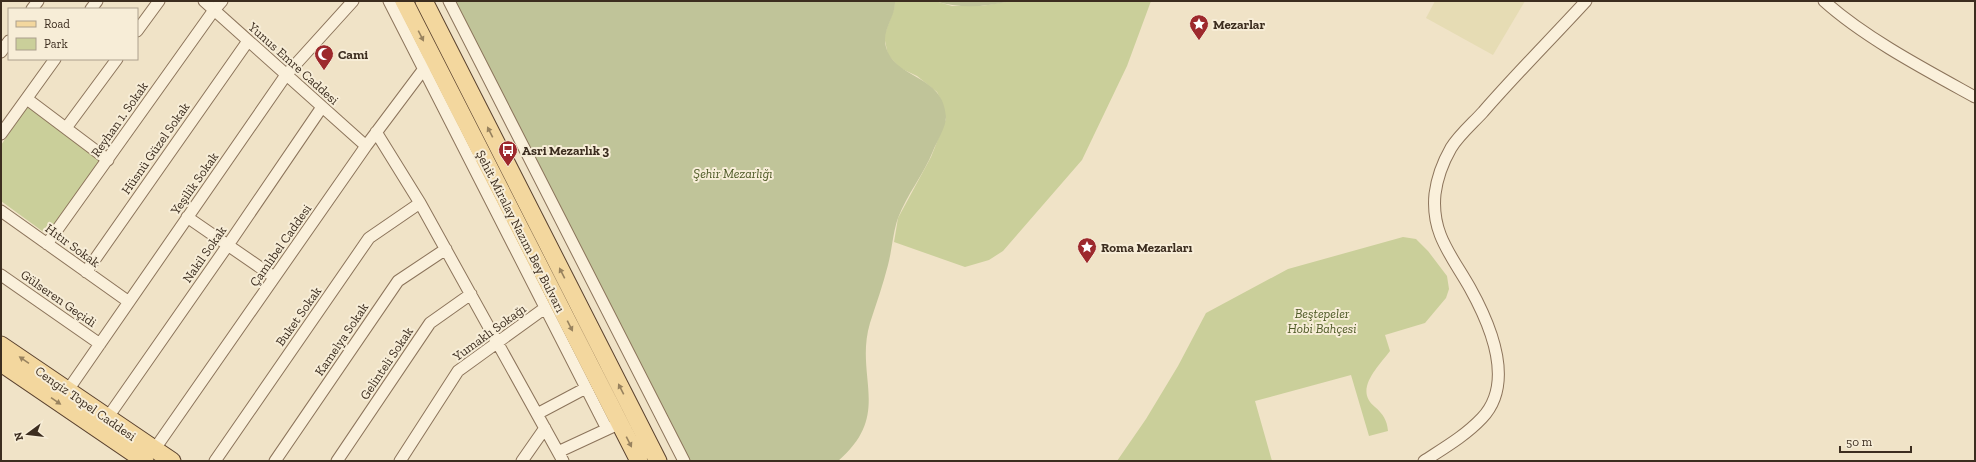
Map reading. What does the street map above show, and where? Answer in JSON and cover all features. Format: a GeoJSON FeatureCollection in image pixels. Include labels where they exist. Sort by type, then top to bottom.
{"type":"FeatureCollection","features":[{"type":"Feature","properties":{"kind":"main road","name":"Şehit Miralay Nazım Bey Bulvarı"},"geometry":{"type":"LineString","coordinates":[[404,1],[429,63],[613,426],[639,461]]}},
{"type":"Feature","properties":{"kind":"main road","name":"Şehit Miralay Nazım Bey Bulvarı"},"geometry":{"type":"LineString","coordinates":[[424,1],[658,461]]}},
{"type":"Feature","properties":{"kind":"main road","name":"Cengiz Topel Caddesi"},"geometry":{"type":"LineString","coordinates":[[1,345],[108,417],[140,456]]}},
{"type":"Feature","properties":{"kind":"main road","name":"Cengiz Topel Caddesi"},"geometry":{"type":"LineString","coordinates":[[1,363],[140,456],[172,461]]}},
{"type":"Feature","properties":{"kind":"street"},"geometry":{"type":"LineString","coordinates":[[138,30],[159,1]]}},
{"type":"Feature","properties":{"kind":"street","name":"Yunus Emre Caddesi"},"geometry":{"type":"LineString","coordinates":[[204,1],[366,146]]}},
{"type":"Feature","properties":{"kind":"street","name":"Reyhan 1. Sokak"},"geometry":{"type":"LineString","coordinates":[[47,244],[214,10],[222,1]]}},
{"type":"Feature","properties":{"kind":"street","name":"Yeşilik Sokak"},"geometry":{"type":"LineString","coordinates":[[68,390],[286,74],[353,1]]}},
{"type":"Feature","properties":{"kind":"street"},"geometry":{"type":"LineString","coordinates":[[376,132],[420,203],[561,457],[613,426],[586,388],[475,172],[429,63],[390,1]]}},
{"type":"Feature","properties":{"kind":"street"},"geometry":{"type":"LineString","coordinates":[[449,1],[684,461]]}},
{"type":"Feature","properties":{"kind":"street"},"geometry":{"type":"LineString","coordinates":[[1424,461],[1462,436],[1483,417],[1493,400],[1497,381],[1497,353],[1489,326],[1470,288],[1447,253],[1436,220],[1435,194],[1441,170],[1452,148],[1497,95],[1586,1]]}},
{"type":"Feature","properties":{"kind":"street"},"geometry":{"type":"LineString","coordinates":[[1824,1],[1839,15],[1912,62],[1975,98]]}},
{"type":"Feature","properties":{"kind":"street","name":"Hüsnü Güzel Sokak"},"geometry":{"type":"LineString","coordinates":[[86,272],[248,41]]}},
{"type":"Feature","properties":{"kind":"street"},"geometry":{"type":"LineString","coordinates":[[1,52],[8,42]]}},
{"type":"Feature","properties":{"kind":"street"},"geometry":{"type":"LineString","coordinates":[[1,134],[54,60]]}},
{"type":"Feature","properties":{"kind":"street"},"geometry":{"type":"LineString","coordinates":[[66,128],[116,60]]}},
{"type":"Feature","properties":{"kind":"street","name":"Çamlıbel Caddesi"},"geometry":{"type":"LineString","coordinates":[[140,456],[274,277],[376,132],[429,63]]}},
{"type":"Feature","properties":{"kind":"street"},"geometry":{"type":"LineString","coordinates":[[27,99],[108,160]]}},
{"type":"Feature","properties":{"kind":"street","name":"Nakil Sokak"},"geometry":{"type":"LineString","coordinates":[[108,417],[322,107]]}},
{"type":"Feature","properties":{"kind":"street","name":"Buket Sokak"},"geometry":{"type":"LineString","coordinates":[[215,461],[368,238],[420,203]]}},
{"type":"Feature","properties":{"kind":"street","name":"Hıtır Sokak"},"geometry":{"type":"LineString","coordinates":[[1,211],[129,302]]}},
{"type":"Feature","properties":{"kind":"street"},"geometry":{"type":"LineString","coordinates":[[187,217],[274,277]]}},
{"type":"Feature","properties":{"kind":"street","name":"Kamelya Sokak"},"geometry":{"type":"LineString","coordinates":[[275,461],[398,281],[446,250]]}},
{"type":"Feature","properties":{"kind":"street","name":"Gülseren Geçidi"},"geometry":{"type":"LineString","coordinates":[[1,275],[100,344]]}},
{"type":"Feature","properties":{"kind":"street","name":"Gelinteli Sokak"},"geometry":{"type":"LineString","coordinates":[[337,461],[430,323],[471,294]]}},
{"type":"Feature","properties":{"kind":"street","name":"Yumaklı Sokağı"},"geometry":{"type":"LineString","coordinates":[[400,461],[458,371],[545,308]]}},
{"type":"Feature","properties":{"kind":"street"},"geometry":{"type":"LineString","coordinates":[[537,414],[586,388]]}},
{"type":"Feature","properties":{"kind":"street"},"geometry":{"type":"LineString","coordinates":[[522,461],[545,428]]}},
{"type":"Feature","properties":{"kind":"shaded area"},"geometry":{"type":"Polygon","coordinates":[[[1435,1],[1525,1],[1493,55],[1426,18],[1435,1]]]}},
{"type":"Feature","properties":{"kind":"green space","name":"Şehir Mezarlığı"},"geometry":{"type":"Polygon","coordinates":[[[450,1],[895,1],[895,7],[885,35],[886,47],[891,58],[899,66],[929,85],[937,93],[943,103],[946,121],[925,168],[898,218],[888,265],[870,323],[866,343],[869,395],[868,411],[864,427],[855,444],[838,461],[688,461],[450,1]]]}},
{"type":"Feature","properties":{"kind":"green space"},"geometry":{"type":"Polygon","coordinates":[[[895,1],[935,1],[952,6],[982,6],[1011,1],[1151,1],[1127,66],[1082,160],[1003,251],[989,260],[965,267],[894,242],[898,218],[931,157],[946,119],[937,92],[917,76],[900,68],[888,55],[884,36],[894,9],[895,1]]]}},
{"type":"Feature","properties":{"kind":"green space"},"geometry":{"type":"Polygon","coordinates":[[[935,1],[1011,1],[992,5],[963,6],[944,4],[935,1]]]}},
{"type":"Feature","properties":{"kind":"green space"},"geometry":{"type":"Polygon","coordinates":[[[28,106],[103,160],[49,236],[1,201],[1,145],[28,106]]]}},
{"type":"Feature","properties":{"kind":"green space","name":"Beştepeler Hobi Bahçesi"},"geometry":{"type":"Polygon","coordinates":[[[1403,237],[1416,239],[1428,251],[1447,276],[1449,289],[1446,298],[1425,323],[1385,335],[1390,351],[1370,378],[1367,386],[1367,393],[1369,400],[1384,418],[1388,431],[1369,436],[1351,375],[1255,401],[1272,461],[1117,461],[1146,419],[1178,366],[1206,313],[1288,269],[1403,237]]]}},
{"type":"Feature","properties":{"kind":"place","name":"Mezarlar"},"geometry":{"type":"Point","coordinates":[1199,41]}},
{"type":"Feature","properties":{"kind":"place","name":"Cami"},"geometry":{"type":"Point","coordinates":[324,71]}},
{"type":"Feature","properties":{"kind":"place","name":"Asri Mezarlık 3"},"geometry":{"type":"Point","coordinates":[508,167]}},
{"type":"Feature","properties":{"kind":"place","name":"Roma Mezarları"},"geometry":{"type":"Point","coordinates":[1087,264]}}]}
